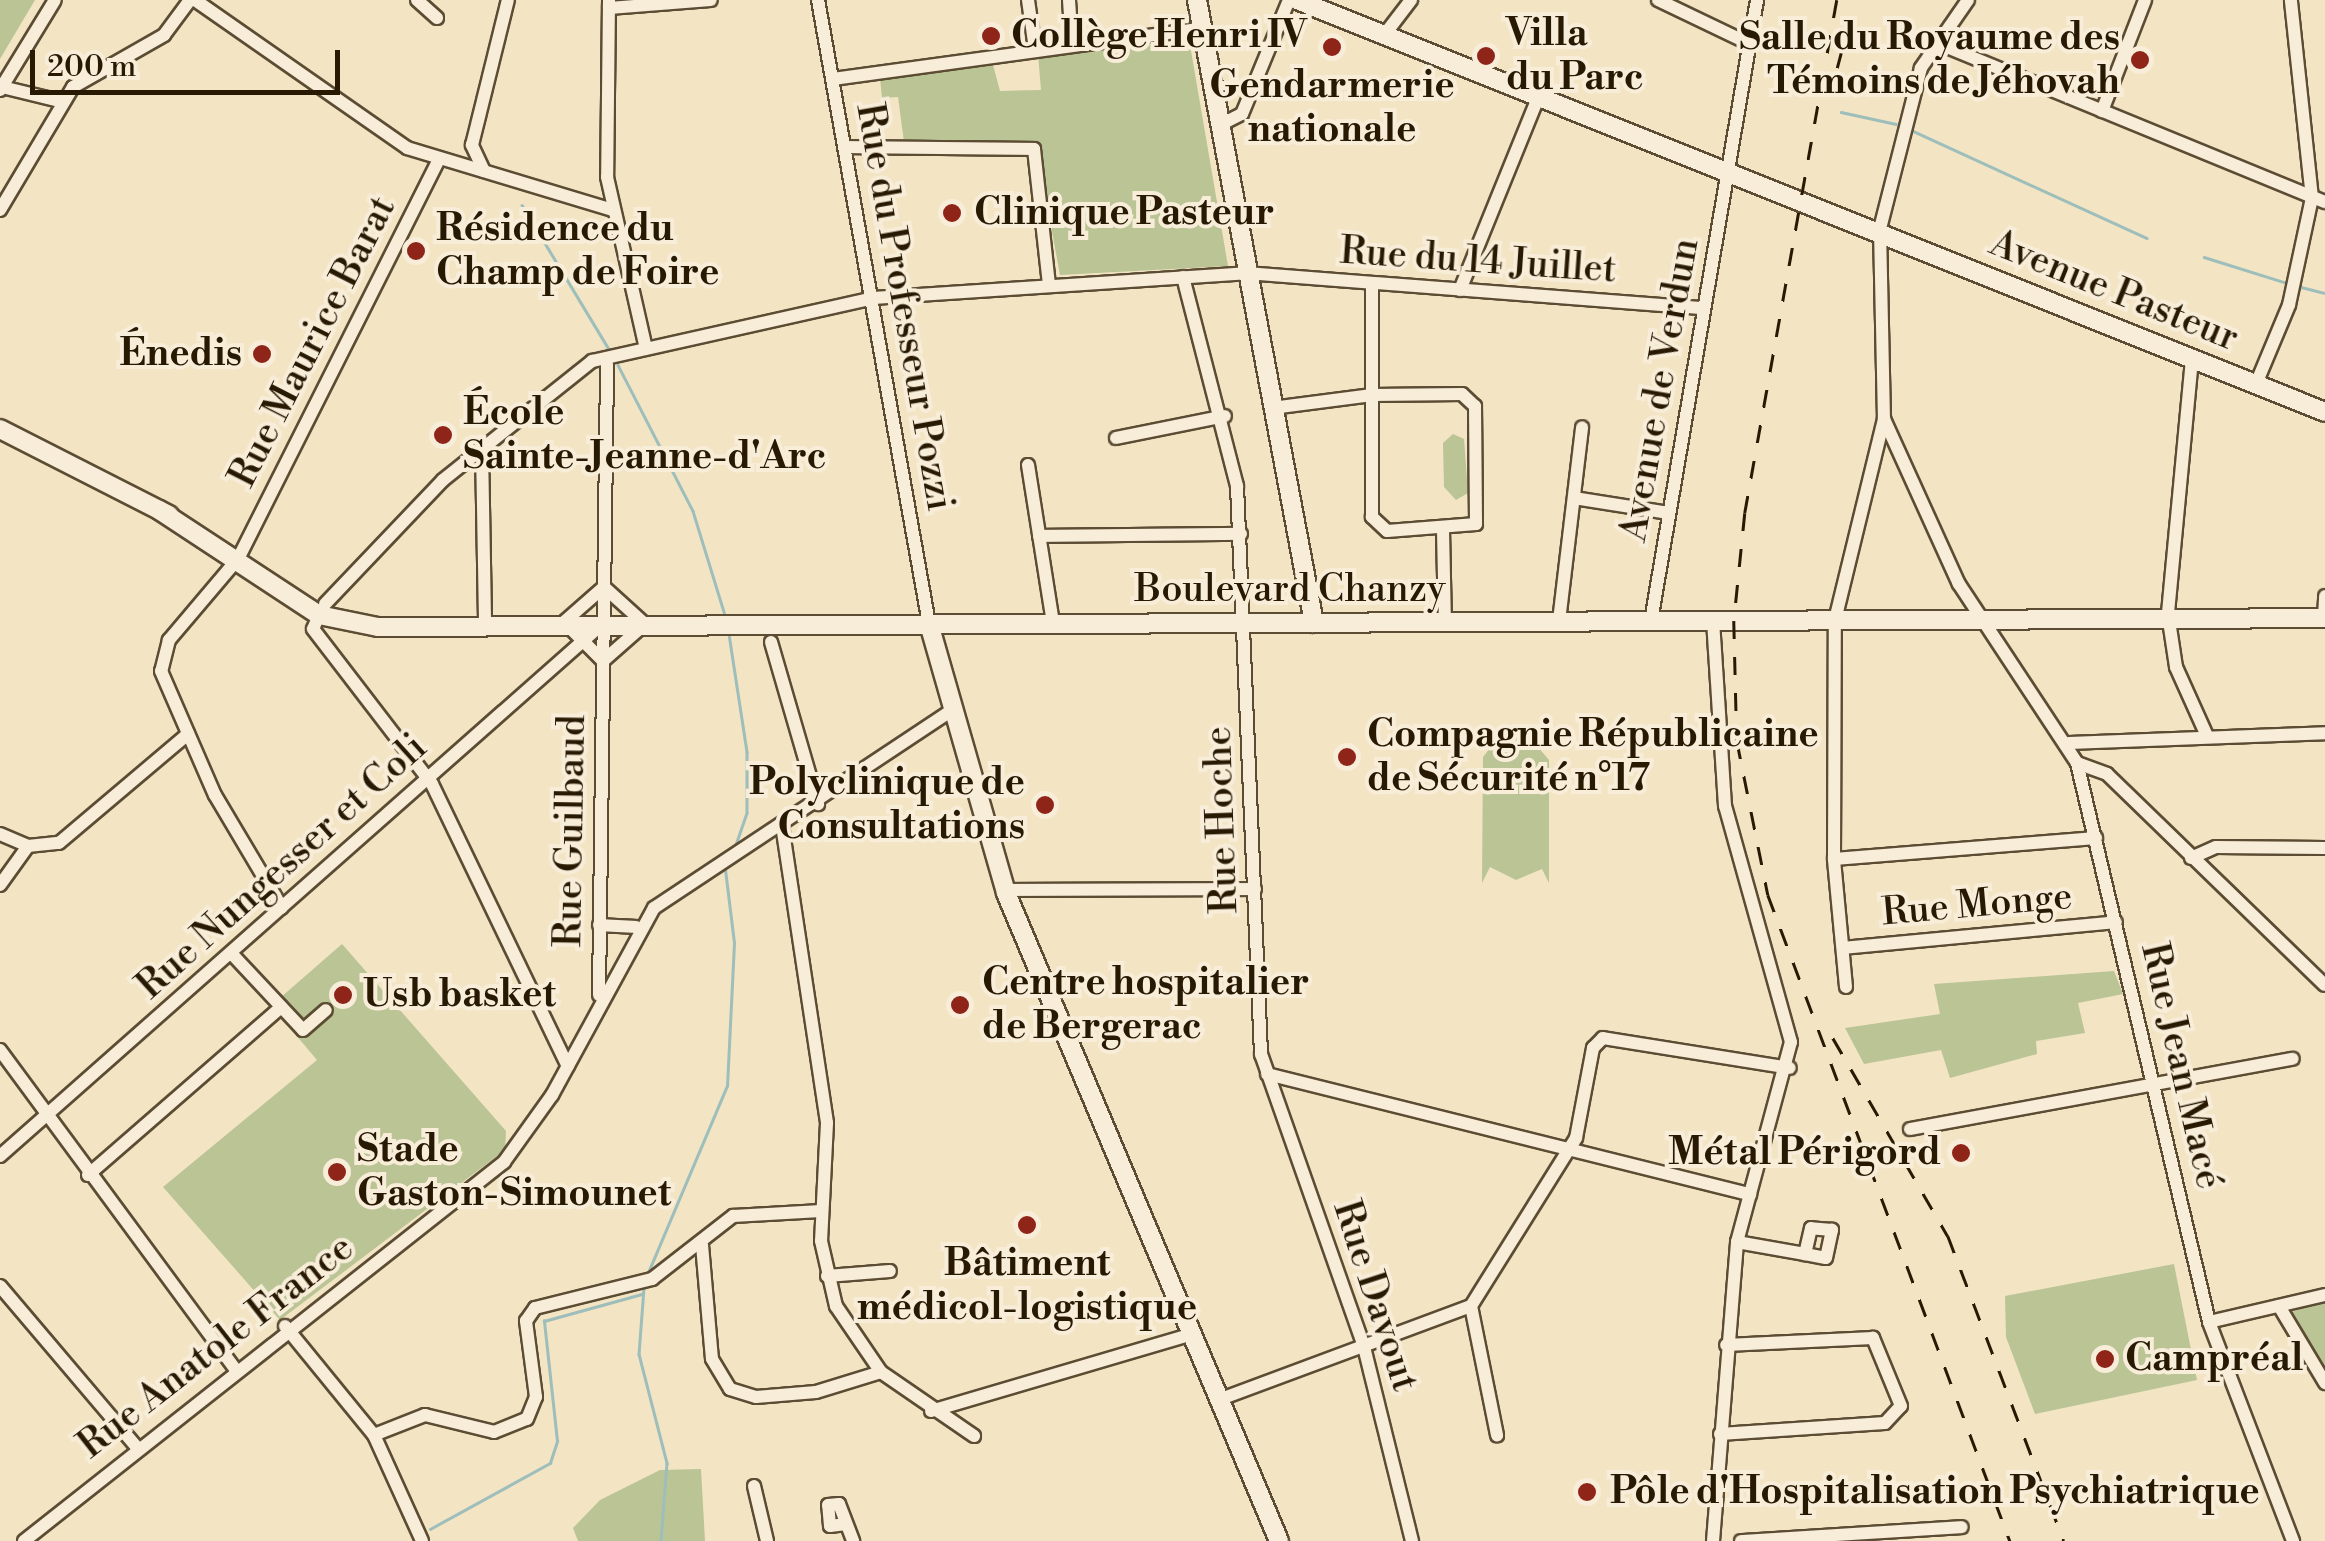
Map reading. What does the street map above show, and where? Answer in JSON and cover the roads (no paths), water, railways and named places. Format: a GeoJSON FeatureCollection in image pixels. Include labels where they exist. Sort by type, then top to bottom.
{"type":"FeatureCollection","features":[{"type":"Feature","properties":{"kind":"main road"},"geometry":{"type":"LineString","coordinates":[[1197,0],[1199,29],[1314,623]]}},
{"type":"Feature","properties":{"kind":"main road","name":"Avenue Pasteur"},"geometry":{"type":"LineString","coordinates":[[1297,0],[1880,229],[2325,412]]}},
{"type":"Feature","properties":{"kind":"main road"},"geometry":{"type":"LineString","coordinates":[[0,429],[160,510],[239,557],[319,616]]}},
{"type":"Feature","properties":{"kind":"main road","name":"Boulevard Chanzy"},"geometry":{"type":"LineString","coordinates":[[319,616],[392,624],[2324,618]]}},
{"type":"Feature","properties":{"kind":"main road"},"geometry":{"type":"LineString","coordinates":[[929,624],[947,713],[1005,890],[1279,1541]]}},
{"type":"Feature","properties":{"kind":"street"},"geometry":{"type":"LineString","coordinates":[[56,0],[1,89],[60,101]]}},
{"type":"Feature","properties":{"kind":"street"},"geometry":{"type":"LineString","coordinates":[[167,0],[189,3],[374,130],[439,160],[584,196],[612,210]]}},
{"type":"Feature","properties":{"kind":"street"},"geometry":{"type":"LineString","coordinates":[[417,0],[437,18]]}},
{"type":"Feature","properties":{"kind":"street"},"geometry":{"type":"LineString","coordinates":[[484,171],[472,146],[508,0]]}},
{"type":"Feature","properties":{"kind":"street"},"geometry":{"type":"LineString","coordinates":[[646,349],[607,177],[609,4],[710,0]]}},
{"type":"Feature","properties":{"kind":"street","name":"Rue du Professeur Pozzi"},"geometry":{"type":"LineString","coordinates":[[818,0],[929,624]]}},
{"type":"Feature","properties":{"kind":"street"},"geometry":{"type":"LineString","coordinates":[[1028,0],[1035,48]]}},
{"type":"Feature","properties":{"kind":"street"},"geometry":{"type":"LineString","coordinates":[[1068,0],[1072,45]]}},
{"type":"Feature","properties":{"kind":"street"},"geometry":{"type":"LineString","coordinates":[[1218,126],[1242,114],[1290,0]]}},
{"type":"Feature","properties":{"kind":"street"},"geometry":{"type":"LineString","coordinates":[[1658,0],[1750,44]]}},
{"type":"Feature","properties":{"kind":"street","name":"Avenue de Verdun"},"geometry":{"type":"LineString","coordinates":[[1651,621],[1757,0]]}},
{"type":"Feature","properties":{"kind":"street"},"geometry":{"type":"LineString","coordinates":[[1846,987],[1834,859],[1835,620],[1884,419],[1880,229],[1908,105],[1968,0]]}},
{"type":"Feature","properties":{"kind":"street"},"geometry":{"type":"LineString","coordinates":[[2102,111],[2145,0]]}},
{"type":"Feature","properties":{"kind":"street"},"geometry":{"type":"LineString","coordinates":[[2256,384],[2289,305],[2318,200],[2291,0]]}},
{"type":"Feature","properties":{"kind":"street"},"geometry":{"type":"LineString","coordinates":[[1385,34],[1406,2]]}},
{"type":"Feature","properties":{"kind":"street"},"geometry":{"type":"LineString","coordinates":[[0,210],[60,101],[164,35],[189,3]]}},
{"type":"Feature","properties":{"kind":"street"},"geometry":{"type":"LineString","coordinates":[[833,79],[1035,48],[1199,29]]}},
{"type":"Feature","properties":{"kind":"street"},"geometry":{"type":"LineString","coordinates":[[1942,46],[2318,200]]}},
{"type":"Feature","properties":{"kind":"street"},"geometry":{"type":"LineString","coordinates":[[1460,290],[1539,95]]}},
{"type":"Feature","properties":{"kind":"street"},"geometry":{"type":"LineString","coordinates":[[439,160],[472,146]]}},
{"type":"Feature","properties":{"kind":"street"},"geometry":{"type":"LineString","coordinates":[[846,148],[1030,148],[1042,204],[1049,285]]}},
{"type":"Feature","properties":{"kind":"street","name":"Rue Maurice Barat"},"geometry":{"type":"LineString","coordinates":[[188,734],[162,670],[168,640],[239,557],[439,160]]}},
{"type":"Feature","properties":{"kind":"street"},"geometry":{"type":"LineString","coordinates":[[584,196],[607,177]]}},
{"type":"Feature","properties":{"kind":"street","name":"Rue du 14 Juillet"},"geometry":{"type":"LineString","coordinates":[[319,616],[482,448],[561,380],[592,361],[607,364],[646,349],[701,336],[874,298],[1246,273],[1704,308]]}},
{"type":"Feature","properties":{"kind":"street","name":"Rue Hoche"},"geometry":{"type":"LineString","coordinates":[[1183,277],[1225,416],[1241,534],[1255,889],[1267,1074]]}},
{"type":"Feature","properties":{"kind":"street"},"geometry":{"type":"LineString","coordinates":[[1272,408],[1372,395],[1462,394],[1474,406],[1482,515],[1468,529],[1377,528],[1372,395],[1372,283]]}},
{"type":"Feature","properties":{"kind":"street"},"geometry":{"type":"LineString","coordinates":[[2192,358],[2169,620],[2176,666],[2207,736]]}},
{"type":"Feature","properties":{"kind":"street","name":"Rue Guilbaud"},"geometry":{"type":"LineString","coordinates":[[598,1003],[607,364]]}},
{"type":"Feature","properties":{"kind":"street"},"geometry":{"type":"LineString","coordinates":[[1116,438],[1225,416]]}},
{"type":"Feature","properties":{"kind":"street","name":"Rue Jean Macé"},"geometry":{"type":"LineString","coordinates":[[1884,419],[1914,498],[1982,620],[2069,744],[2077,763],[2155,1080],[2209,1322],[2293,1541]]}},
{"type":"Feature","properties":{"kind":"street"},"geometry":{"type":"LineString","coordinates":[[1559,621],[1582,427]]}},
{"type":"Feature","properties":{"kind":"street"},"geometry":{"type":"LineString","coordinates":[[482,448],[485,623]]}},
{"type":"Feature","properties":{"kind":"street"},"geometry":{"type":"LineString","coordinates":[[1028,465],[1053,623]]}},
{"type":"Feature","properties":{"kind":"street"},"geometry":{"type":"LineString","coordinates":[[1574,498],[1669,513]]}},
{"type":"Feature","properties":{"kind":"street"},"geometry":{"type":"LineString","coordinates":[[1444,530],[1444,622]]}},
{"type":"Feature","properties":{"kind":"street"},"geometry":{"type":"LineString","coordinates":[[1040,536],[1241,534]]}},
{"type":"Feature","properties":{"kind":"street"},"geometry":{"type":"LineString","coordinates":[[604,587],[645,624],[603,660],[578,645],[564,622],[604,587]]}},
{"type":"Feature","properties":{"kind":"street"},"geometry":{"type":"LineString","coordinates":[[2324,618],[2325,596]]}},
{"type":"Feature","properties":{"kind":"street"},"geometry":{"type":"LineString","coordinates":[[319,616],[429,778],[555,1054],[568,1066]]}},
{"type":"Feature","properties":{"kind":"street"},"geometry":{"type":"LineString","coordinates":[[1713,621],[1725,806],[1786,1016],[1790,1068],[1736,1242],[1713,1541]]}},
{"type":"Feature","properties":{"kind":"street","name":"Rue Nungesser et Coli"},"geometry":{"type":"LineString","coordinates":[[0,1156],[604,623]]}},
{"type":"Feature","properties":{"kind":"street"},"geometry":{"type":"LineString","coordinates":[[771,642],[818,804]]}},
{"type":"Feature","properties":{"kind":"street","name":"Rue Anatole France"},"geometry":{"type":"LineString","coordinates":[[24,1541],[285,1326],[504,1162],[568,1066],[636,926],[676,889],[818,804],[947,713]]}},
{"type":"Feature","properties":{"kind":"street"},"geometry":{"type":"LineString","coordinates":[[2069,744],[2325,733]]}},
{"type":"Feature","properties":{"kind":"street"},"geometry":{"type":"LineString","coordinates":[[0,834],[28,846],[70,836],[188,734],[282,908]]}},
{"type":"Feature","properties":{"kind":"street"},"geometry":{"type":"LineString","coordinates":[[2077,763],[2107,774],[2325,985]]}},
{"type":"Feature","properties":{"kind":"street"},"geometry":{"type":"LineString","coordinates":[[782,825],[827,1122],[821,1210],[827,1276],[836,1306],[881,1372],[931,1411],[974,1436]]}},
{"type":"Feature","properties":{"kind":"street"},"geometry":{"type":"LineString","coordinates":[[1834,859],[2096,838]]}},
{"type":"Feature","properties":{"kind":"street"},"geometry":{"type":"LineString","coordinates":[[0,885],[28,846]]}},
{"type":"Feature","properties":{"kind":"street"},"geometry":{"type":"LineString","coordinates":[[2190,858],[2216,847],[2325,848]]}},
{"type":"Feature","properties":{"kind":"street"},"geometry":{"type":"LineString","coordinates":[[1005,890],[1255,889]]}},
{"type":"Feature","properties":{"kind":"street","name":"Rue Monge"},"geometry":{"type":"LineString","coordinates":[[1843,948],[2116,922]]}},
{"type":"Feature","properties":{"kind":"street"},"geometry":{"type":"LineString","coordinates":[[600,925],[636,926]]}},
{"type":"Feature","properties":{"kind":"street"},"geometry":{"type":"LineString","coordinates":[[232,952],[303,1030],[326,1010]]}},
{"type":"Feature","properties":{"kind":"street"},"geometry":{"type":"LineString","coordinates":[[88,1176],[281,1007]]}},
{"type":"Feature","properties":{"kind":"street"},"geometry":{"type":"LineString","coordinates":[[1218,1400],[1471,1306],[1568,1148],[1603,1038],[1790,1068]]}},
{"type":"Feature","properties":{"kind":"street"},"geometry":{"type":"LineString","coordinates":[[0,1050],[44,1118],[235,1368]]}},
{"type":"Feature","properties":{"kind":"street"},"geometry":{"type":"LineString","coordinates":[[1910,1129],[2155,1080],[2292,1059]]}},
{"type":"Feature","properties":{"kind":"street"},"geometry":{"type":"LineString","coordinates":[[1267,1074],[1750,1194]]}},
{"type":"Feature","properties":{"kind":"street","name":"Rue Davout"},"geometry":{"type":"LineString","coordinates":[[1267,1074],[1364,1347],[1412,1541]]}},
{"type":"Feature","properties":{"kind":"street"},"geometry":{"type":"LineString","coordinates":[[374,1435],[426,1415],[482,1431],[527,1419],[536,1397],[526,1321],[535,1308],[645,1281],[702,1245],[733,1216],[821,1210]]}},
{"type":"Feature","properties":{"kind":"street"},"geometry":{"type":"LineString","coordinates":[[1736,1242],[1805,1254]]}},
{"type":"Feature","properties":{"kind":"street"},"geometry":{"type":"LineString","coordinates":[[702,1245],[712,1359],[730,1389],[756,1397],[816,1392],[881,1372]]}},
{"type":"Feature","properties":{"kind":"street"},"geometry":{"type":"LineString","coordinates":[[827,1276],[890,1271]]}},
{"type":"Feature","properties":{"kind":"street"},"geometry":{"type":"LineString","coordinates":[[0,1286],[138,1449]]}},
{"type":"Feature","properties":{"kind":"street"},"geometry":{"type":"LineString","coordinates":[[2209,1322],[2325,1295]]}},
{"type":"Feature","properties":{"kind":"street"},"geometry":{"type":"LineString","coordinates":[[1471,1306],[1497,1435]]}},
{"type":"Feature","properties":{"kind":"street"},"geometry":{"type":"LineString","coordinates":[[2279,1306],[2325,1383]]}},
{"type":"Feature","properties":{"kind":"street"},"geometry":{"type":"LineString","coordinates":[[285,1326],[374,1435],[422,1541]]}},
{"type":"Feature","properties":{"kind":"street"},"geometry":{"type":"LineString","coordinates":[[931,1411],[1190,1335]]}},
{"type":"Feature","properties":{"kind":"street"},"geometry":{"type":"LineString","coordinates":[[1720,1434],[1885,1423],[1901,1406],[1873,1338],[1726,1345]]}},
{"type":"Feature","properties":{"kind":"street"},"geometry":{"type":"LineString","coordinates":[[754,1486],[767,1541]]}},
{"type":"Feature","properties":{"kind":"street"},"geometry":{"type":"LineString","coordinates":[[846,1524],[853,1541]]}},
{"type":"Feature","properties":{"kind":"street"},"geometry":{"type":"LineString","coordinates":[[1741,1541],[1962,1527]]}},
{"type":"Feature","properties":{"kind":"waterway"},"geometry":{"type":"LineString","coordinates":[[1841,112],[1896,124]]}},
{"type":"Feature","properties":{"kind":"waterway"},"geometry":{"type":"LineString","coordinates":[[1913,131],[2147,238]]}},
{"type":"Feature","properties":{"kind":"waterway"},"geometry":{"type":"LineString","coordinates":[[522,205],[610,351]]}},
{"type":"Feature","properties":{"kind":"waterway"},"geometry":{"type":"LineString","coordinates":[[2204,257],[2287,283]]}},
{"type":"Feature","properties":{"kind":"waterway"},"geometry":{"type":"LineString","coordinates":[[2301,287],[2325,293]]}},
{"type":"Feature","properties":{"kind":"waterway"},"geometry":{"type":"LineString","coordinates":[[618,365],[693,511],[724,612]]}},
{"type":"Feature","properties":{"kind":"waterway"},"geometry":{"type":"LineString","coordinates":[[729,634],[747,752],[747,813],[736,845]]}},
{"type":"Feature","properties":{"kind":"waterway"},"geometry":{"type":"LineString","coordinates":[[647,1275],[727,1086],[734,943],[725,870]]}},
{"type":"Feature","properties":{"kind":"waterway"},"geometry":{"type":"LineString","coordinates":[[644,1288],[639,1354],[667,1463],[661,1541]]}},
{"type":"Feature","properties":{"kind":"waterway"},"geometry":{"type":"LineString","coordinates":[[430,1529],[550,1463],[557,1441],[544,1321],[642,1294]]}},
{"type":"Feature","properties":{"kind":"railway"},"geometry":{"type":"LineString","coordinates":[[1837,0],[1745,513],[1734,621],[1737,741],[1768,895],[2010,1541]]}},
{"type":"Feature","properties":{"kind":"railway"},"geometry":{"type":"LineString","coordinates":[[1837,68],[1855,0]]}},
{"type":"Feature","properties":{"kind":"railway"},"geometry":{"type":"LineString","coordinates":[[1833,1038],[1948,1236],[2064,1541]]}},
{"type":"Feature","properties":{"kind":"place","name":"Collège Henri IV"},"geometry":{"type":"Point","coordinates":[991,36]}},
{"type":"Feature","properties":{"kind":"place","name":"Gendarmerie nationale"},"geometry":{"type":"Point","coordinates":[1332,47]}},
{"type":"Feature","properties":{"kind":"place","name":"Villa du Parc"},"geometry":{"type":"Point","coordinates":[1486,56]}},
{"type":"Feature","properties":{"kind":"place","name":"Salle du Royaume des Témoins de Jéhovah"},"geometry":{"type":"Point","coordinates":[2140,60]}},
{"type":"Feature","properties":{"kind":"place","name":"Clinique Pasteur"},"geometry":{"type":"Point","coordinates":[952,213]}},
{"type":"Feature","properties":{"kind":"place","name":"Résidence du Champ de Foire"},"geometry":{"type":"Point","coordinates":[416,251]}},
{"type":"Feature","properties":{"kind":"place","name":"Énedis"},"geometry":{"type":"Point","coordinates":[262,354]}},
{"type":"Feature","properties":{"kind":"place","name":"École Sainte-Jeanne-d'Arc"},"geometry":{"type":"Point","coordinates":[443,435]}},
{"type":"Feature","properties":{"kind":"place","name":"Compagnie Républicaine de Sécurité n°17"},"geometry":{"type":"Point","coordinates":[1347,757]}},
{"type":"Feature","properties":{"kind":"place","name":"Polyclinique de Consultations"},"geometry":{"type":"Point","coordinates":[1045,805]}},
{"type":"Feature","properties":{"kind":"place","name":"Usb basket"},"geometry":{"type":"Point","coordinates":[343,995]}},
{"type":"Feature","properties":{"kind":"place","name":"Centre hospitalier de Bergerac"},"geometry":{"type":"Point","coordinates":[960,1005]}},
{"type":"Feature","properties":{"kind":"place","name":"Métal Périgord"},"geometry":{"type":"Point","coordinates":[1961,1153]}},
{"type":"Feature","properties":{"kind":"place","name":"Stade Gaston-Simounet"},"geometry":{"type":"Point","coordinates":[337,1172]}},
{"type":"Feature","properties":{"kind":"place","name":"Bâtiment médicol-logistique"},"geometry":{"type":"Point","coordinates":[1027,1225]}},
{"type":"Feature","properties":{"kind":"place","name":"Campréal"},"geometry":{"type":"Point","coordinates":[2105,1359]}},
{"type":"Feature","properties":{"kind":"place","name":"Pôle d'Hospitalisation Psychiatrique"},"geometry":{"type":"Point","coordinates":[1587,1492]}}]}
